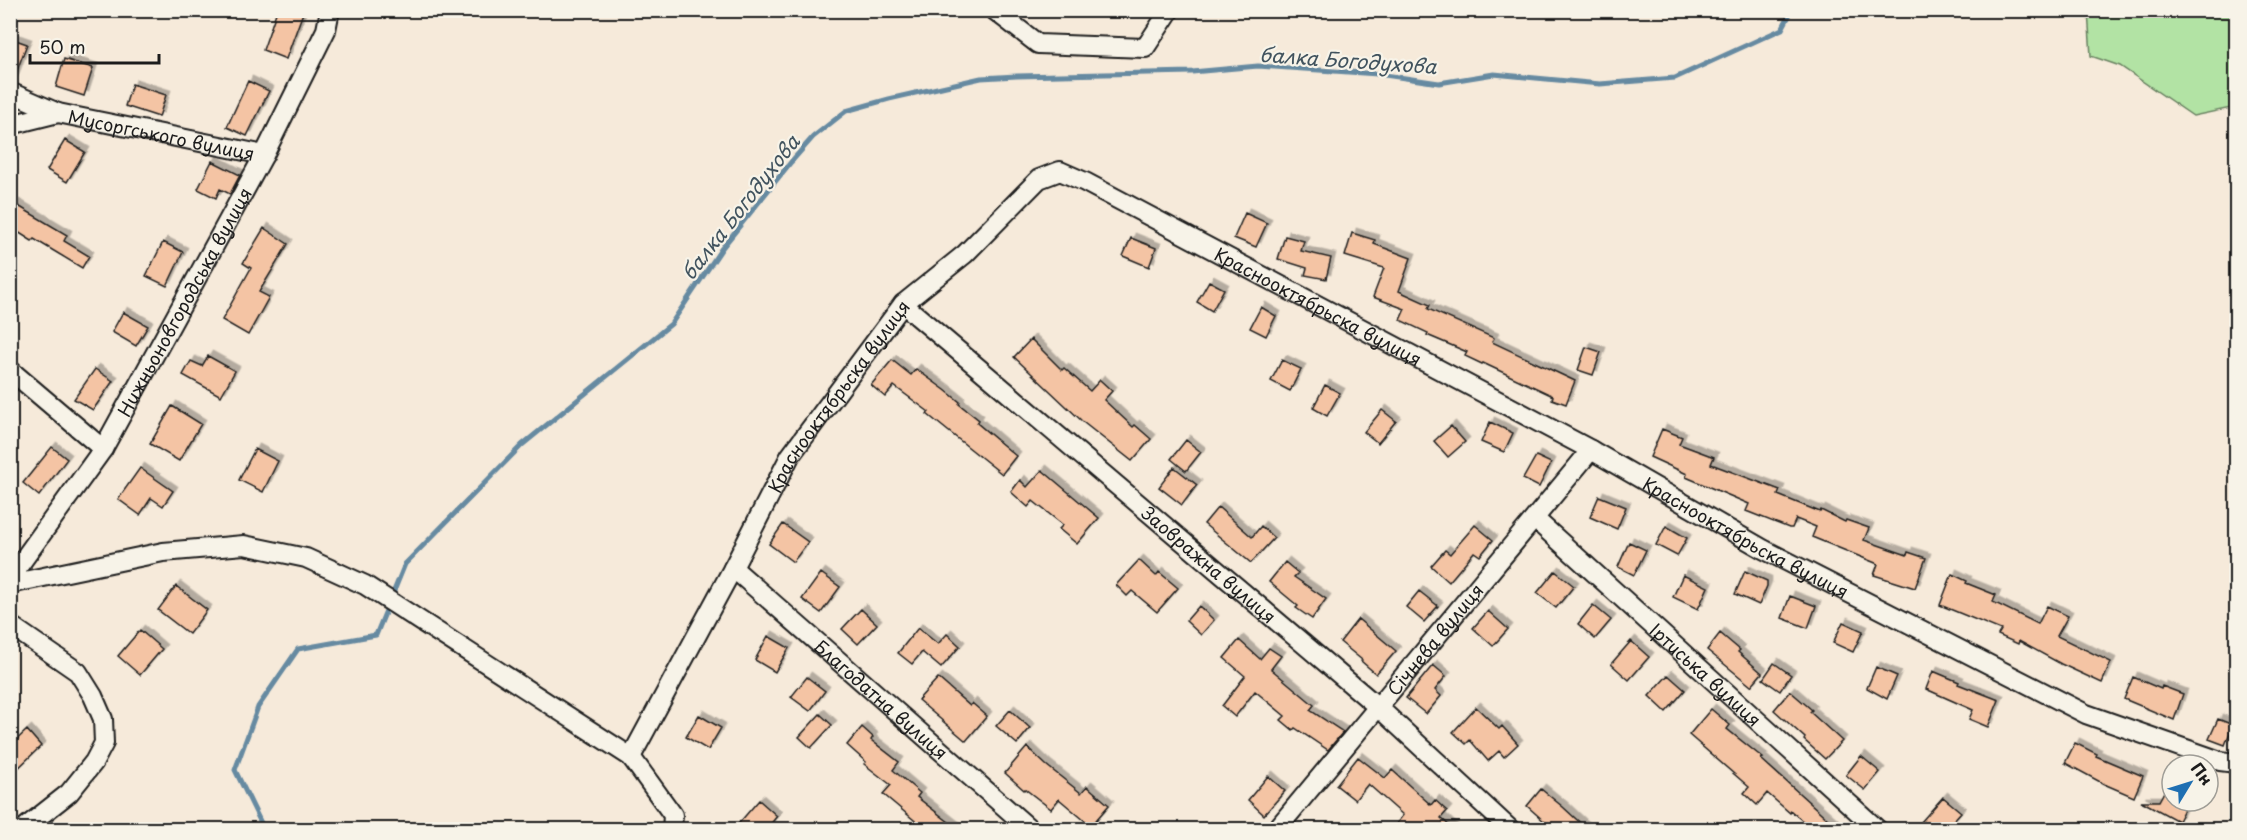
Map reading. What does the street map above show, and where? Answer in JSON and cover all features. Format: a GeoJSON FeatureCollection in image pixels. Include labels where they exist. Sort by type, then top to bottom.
{"type":"FeatureCollection","features":[{"type":"Feature","properties":{"kind":"street","name":"Нижньоновгородська вулиця"},"geometry":{"type":"LineString","coordinates":[[10,578],[103,449],[264,155],[326,30],[330,10]]}},
{"type":"Feature","properties":{"kind":"street"},"geometry":{"type":"LineString","coordinates":[[994,10],[1038,44],[1145,48],[1170,10]]}},
{"type":"Feature","properties":{"kind":"street","name":"Мусоргського вулиця"},"geometry":{"type":"LineString","coordinates":[[10,92],[58,112],[264,155]]}},
{"type":"Feature","properties":{"kind":"street","name":"Мусоргського вулиця"},"geometry":{"type":"LineString","coordinates":[[10,125],[58,112]]}},
{"type":"Feature","properties":{"kind":"street","name":"Краснооктябрьска вулиця"},"geometry":{"type":"LineString","coordinates":[[631,757],[733,568],[790,456],[903,304],[965,254],[1039,179],[1060,171],[1085,182],[1592,450],[1763,549],[2086,714],[2220,761],[2236,763]]}},
{"type":"Feature","properties":{"kind":"street","name":"Заовражна вулиця"},"geometry":{"type":"LineString","coordinates":[[903,304],[1378,707],[1511,830]]}},
{"type":"Feature","properties":{"kind":"street"},"geometry":{"type":"LineString","coordinates":[[10,370],[103,449]]}},
{"type":"Feature","properties":{"kind":"street","name":"Січнева вулиця"},"geometry":{"type":"LineString","coordinates":[[1276,830],[1592,450]]}},
{"type":"Feature","properties":{"kind":"street","name":"Іртиська вулиця"},"geometry":{"type":"LineString","coordinates":[[1534,519],[1878,830]]}},
{"type":"Feature","properties":{"kind":"street"},"geometry":{"type":"LineString","coordinates":[[10,584],[163,552],[244,545],[306,558],[365,585],[631,757],[673,815],[672,830]]}},
{"type":"Feature","properties":{"kind":"street","name":"Благодатна вулиця"},"geometry":{"type":"LineString","coordinates":[[733,568],[1031,830]]}},
{"type":"Feature","properties":{"kind":"street"},"geometry":{"type":"LineString","coordinates":[[10,625],[78,672],[93,696],[103,719],[104,743],[94,762],[69,793],[22,830]]}},
{"type":"Feature","properties":{"kind":"green space"},"geometry":{"type":"Polygon","coordinates":[[[2088,11],[2236,11],[2236,107],[2193,116],[2120,66],[2091,56],[2088,11]]]}},
{"type":"Feature","properties":{"kind":"building"},"geometry":{"type":"Polygon","coordinates":[[[277,10],[304,10],[286,59],[263,50],[277,10]]]}},
{"type":"Feature","properties":{"kind":"building"},"geometry":{"type":"Polygon","coordinates":[[[10,38],[27,44],[13,81],[10,81],[10,38]]]}},
{"type":"Feature","properties":{"kind":"building"},"geometry":{"type":"Polygon","coordinates":[[[64,59],[93,68],[84,96],[56,87],[64,59]]]}},
{"type":"Feature","properties":{"kind":"building"},"geometry":{"type":"Polygon","coordinates":[[[248,81],[269,91],[247,136],[227,127],[248,81]]]}},
{"type":"Feature","properties":{"kind":"building"},"geometry":{"type":"Polygon","coordinates":[[[132,84],[166,95],[159,117],[125,106],[132,84]]]}},
{"type":"Feature","properties":{"kind":"building"},"geometry":{"type":"Polygon","coordinates":[[[65,140],[85,152],[67,182],[47,170],[65,140]]]}},
{"type":"Feature","properties":{"kind":"building"},"geometry":{"type":"Polygon","coordinates":[[[212,161],[240,175],[230,194],[220,189],[216,198],[198,189],[212,161]]]}},
{"type":"Feature","properties":{"kind":"building"},"geometry":{"type":"Polygon","coordinates":[[[15,204],[67,235],[64,241],[89,256],[82,268],[10,227],[10,212],[15,204]]]}},
{"type":"Feature","properties":{"kind":"building"},"geometry":{"type":"Polygon","coordinates":[[[1245,213],[1267,223],[1256,247],[1234,238],[1245,213]]]}},
{"type":"Feature","properties":{"kind":"building"},"geometry":{"type":"Polygon","coordinates":[[[264,228],[288,244],[259,292],[269,297],[248,335],[222,320],[251,268],[243,263],[264,228]]]}},
{"type":"Feature","properties":{"kind":"building"},"geometry":{"type":"Polygon","coordinates":[[[1352,233],[1375,240],[1374,244],[1411,258],[1399,291],[1430,305],[1428,309],[1494,338],[1492,342],[1575,381],[1566,404],[1465,356],[1467,352],[1427,335],[1428,333],[1400,320],[1405,309],[1373,297],[1384,268],[1345,256],[1352,233]]]}},
{"type":"Feature","properties":{"kind":"building"},"geometry":{"type":"Polygon","coordinates":[[[1285,236],[1304,241],[1301,251],[1331,258],[1326,279],[1305,275],[1307,268],[1278,259],[1285,236]]]}},
{"type":"Feature","properties":{"kind":"building"},"geometry":{"type":"Polygon","coordinates":[[[1131,238],[1156,248],[1149,267],[1123,256],[1131,238]]]}},
{"type":"Feature","properties":{"kind":"building"},"geometry":{"type":"Polygon","coordinates":[[[163,242],[183,252],[167,286],[146,276],[163,242]]]}},
{"type":"Feature","properties":{"kind":"building"},"geometry":{"type":"Polygon","coordinates":[[[1209,281],[1224,289],[1212,311],[1197,302],[1209,281]]]}},
{"type":"Feature","properties":{"kind":"building"},"geometry":{"type":"Polygon","coordinates":[[[1261,307],[1276,316],[1266,336],[1250,328],[1261,307]]]}},
{"type":"Feature","properties":{"kind":"building"},"geometry":{"type":"Polygon","coordinates":[[[123,312],[148,326],[136,346],[112,332],[123,312]]]}},
{"type":"Feature","properties":{"kind":"building"},"geometry":{"type":"Polygon","coordinates":[[[1031,339],[1062,370],[1064,368],[1090,391],[1100,380],[1112,391],[1104,400],[1133,427],[1135,425],[1151,439],[1132,461],[1084,423],[1014,357],[1031,339]]]}},
{"type":"Feature","properties":{"kind":"building"},"geometry":{"type":"Polygon","coordinates":[[[1586,347],[1601,352],[1593,375],[1578,370],[1586,347]]]}},
{"type":"Feature","properties":{"kind":"building"},"geometry":{"type":"Polygon","coordinates":[[[208,356],[235,371],[221,396],[183,375],[191,361],[202,366],[208,356]]]}},
{"type":"Feature","properties":{"kind":"building"},"geometry":{"type":"Polygon","coordinates":[[[892,360],[911,375],[916,369],[945,390],[979,420],[977,423],[1016,456],[1002,474],[927,414],[929,412],[894,386],[885,397],[871,385],[892,360]]]}},
{"type":"Feature","properties":{"kind":"building"},"geometry":{"type":"Polygon","coordinates":[[[1282,360],[1301,369],[1290,391],[1271,381],[1282,360]]]}},
{"type":"Feature","properties":{"kind":"building"},"geometry":{"type":"Polygon","coordinates":[[[95,369],[113,381],[93,410],[74,399],[95,369]]]}},
{"type":"Feature","properties":{"kind":"building"},"geometry":{"type":"Polygon","coordinates":[[[1325,385],[1340,393],[1327,416],[1313,408],[1325,385]]]}},
{"type":"Feature","properties":{"kind":"building"},"geometry":{"type":"Polygon","coordinates":[[[172,406],[201,424],[179,461],[150,444],[172,406]]]}},
{"type":"Feature","properties":{"kind":"building"},"geometry":{"type":"Polygon","coordinates":[[[1382,410],[1396,421],[1378,443],[1364,432],[1382,410]]]}},
{"type":"Feature","properties":{"kind":"building"},"geometry":{"type":"Polygon","coordinates":[[[1490,422],[1513,433],[1504,452],[1481,442],[1490,422]]]}},
{"type":"Feature","properties":{"kind":"building"},"geometry":{"type":"Polygon","coordinates":[[[1451,426],[1465,442],[1448,457],[1434,441],[1451,426]]]}},
{"type":"Feature","properties":{"kind":"building"},"geometry":{"type":"Polygon","coordinates":[[[1662,429],[1682,437],[1679,444],[1714,457],[1711,464],[1780,490],[1778,495],[1820,512],[1821,510],[1845,522],[1846,520],[1869,528],[1864,540],[1907,555],[1908,552],[1926,558],[1915,588],[1874,575],[1878,564],[1812,537],[1816,527],[1796,519],[1792,528],[1789,528],[1746,511],[1749,504],[1686,477],[1687,474],[1650,457],[1662,429]]]}},
{"type":"Feature","properties":{"kind":"building"},"geometry":{"type":"Polygon","coordinates":[[[1186,440],[1201,452],[1186,471],[1171,459],[1186,440]]]}},
{"type":"Feature","properties":{"kind":"building"},"geometry":{"type":"Polygon","coordinates":[[[52,447],[67,459],[39,496],[23,483],[52,447]]]}},
{"type":"Feature","properties":{"kind":"building"},"geometry":{"type":"Polygon","coordinates":[[[255,449],[278,461],[263,492],[239,480],[255,449]]]}},
{"type":"Feature","properties":{"kind":"building"},"geometry":{"type":"Polygon","coordinates":[[[1536,456],[1551,463],[1539,487],[1523,479],[1536,456]]]}},
{"type":"Feature","properties":{"kind":"building"},"geometry":{"type":"Polygon","coordinates":[[[1174,467],[1197,485],[1182,505],[1159,487],[1174,467]]]}},
{"type":"Feature","properties":{"kind":"building"},"geometry":{"type":"Polygon","coordinates":[[[140,468],[173,491],[163,506],[151,498],[140,515],[118,499],[140,468]]]}},
{"type":"Feature","properties":{"kind":"building"},"geometry":{"type":"Polygon","coordinates":[[[1042,470],[1099,518],[1077,544],[1059,529],[1063,525],[1033,501],[1028,507],[1011,492],[1020,480],[1027,487],[1042,470]]]}},
{"type":"Feature","properties":{"kind":"building"},"geometry":{"type":"Polygon","coordinates":[[[1599,496],[1626,507],[1617,529],[1590,517],[1599,496]]]}},
{"type":"Feature","properties":{"kind":"building"},"geometry":{"type":"Polygon","coordinates":[[[1218,507],[1252,537],[1261,526],[1274,538],[1251,563],[1204,524],[1218,507]]]}},
{"type":"Feature","properties":{"kind":"building"},"geometry":{"type":"Polygon","coordinates":[[[783,524],[808,542],[793,562],[769,544],[783,524]]]}},
{"type":"Feature","properties":{"kind":"building"},"geometry":{"type":"Polygon","coordinates":[[[1475,525],[1493,540],[1480,556],[1474,552],[1449,582],[1431,566],[1445,550],[1450,554],[1475,525]]]}},
{"type":"Feature","properties":{"kind":"building"},"geometry":{"type":"Polygon","coordinates":[[[1666,526],[1687,538],[1677,556],[1656,545],[1666,526]]]}},
{"type":"Feature","properties":{"kind":"building"},"geometry":{"type":"Polygon","coordinates":[[[1629,542],[1646,550],[1634,575],[1618,567],[1629,542]]]}},
{"type":"Feature","properties":{"kind":"building"},"geometry":{"type":"Polygon","coordinates":[[[1139,560],[1156,576],[1159,572],[1178,588],[1157,612],[1132,591],[1127,596],[1116,585],[1139,560]]]}},
{"type":"Feature","properties":{"kind":"building"},"geometry":{"type":"Polygon","coordinates":[[[1285,562],[1298,573],[1294,577],[1326,599],[1312,619],[1296,608],[1298,606],[1269,582],[1285,562]]]}},
{"type":"Feature","properties":{"kind":"building"},"geometry":{"type":"Polygon","coordinates":[[[1555,571],[1574,586],[1556,608],[1537,593],[1555,571]]]}},
{"type":"Feature","properties":{"kind":"building"},"geometry":{"type":"Polygon","coordinates":[[[1745,571],[1767,581],[1759,605],[1735,594],[1745,571]]]}},
{"type":"Feature","properties":{"kind":"building"},"geometry":{"type":"Polygon","coordinates":[[[821,573],[840,587],[821,613],[802,599],[821,573]]]}},
{"type":"Feature","properties":{"kind":"building"},"geometry":{"type":"Polygon","coordinates":[[[1952,574],[1967,581],[1966,583],[1996,595],[1993,602],[2038,624],[2047,606],[2068,616],[2057,636],[2111,662],[2102,683],[2019,641],[2018,644],[1998,635],[2001,630],[1940,605],[1952,574]]]}},
{"type":"Feature","properties":{"kind":"building"},"geometry":{"type":"Polygon","coordinates":[[[1683,575],[1708,587],[1698,609],[1673,597],[1683,575]]]}},
{"type":"Feature","properties":{"kind":"building"},"geometry":{"type":"Polygon","coordinates":[[[176,586],[207,610],[189,634],[158,610],[176,586]]]}},
{"type":"Feature","properties":{"kind":"building"},"geometry":{"type":"Polygon","coordinates":[[[1419,591],[1438,606],[1424,622],[1406,607],[1419,591]]]}},
{"type":"Feature","properties":{"kind":"building"},"geometry":{"type":"Polygon","coordinates":[[[1790,596],[1816,606],[1808,628],[1782,618],[1790,596]]]}},
{"type":"Feature","properties":{"kind":"building"},"geometry":{"type":"Polygon","coordinates":[[[1593,605],[1611,620],[1595,639],[1578,624],[1593,605]]]}},
{"type":"Feature","properties":{"kind":"building"},"geometry":{"type":"Polygon","coordinates":[[[1199,606],[1214,620],[1201,635],[1186,621],[1199,606]]]}},
{"type":"Feature","properties":{"kind":"building"},"geometry":{"type":"Polygon","coordinates":[[[861,609],[877,624],[858,644],[842,629],[861,609]]]}},
{"type":"Feature","properties":{"kind":"building"},"geometry":{"type":"Polygon","coordinates":[[[1488,611],[1508,629],[1493,646],[1473,628],[1488,611]]]}},
{"type":"Feature","properties":{"kind":"building"},"geometry":{"type":"Polygon","coordinates":[[[1358,619],[1396,651],[1376,674],[1340,642],[1358,619]]]}},
{"type":"Feature","properties":{"kind":"building"},"geometry":{"type":"Polygon","coordinates":[[[1843,622],[1863,631],[1853,652],[1833,643],[1843,622]]]}},
{"type":"Feature","properties":{"kind":"building"},"geometry":{"type":"Polygon","coordinates":[[[918,628],[938,644],[947,634],[960,646],[941,668],[922,652],[912,664],[898,653],[918,628]]]}},
{"type":"Feature","properties":{"kind":"building"},"geometry":{"type":"Polygon","coordinates":[[[140,630],[162,649],[140,675],[118,656],[140,630]]]}},
{"type":"Feature","properties":{"kind":"building"},"geometry":{"type":"Polygon","coordinates":[[[1720,633],[1762,673],[1751,686],[1707,650],[1720,633]]]}},
{"type":"Feature","properties":{"kind":"building"},"geometry":{"type":"Polygon","coordinates":[[[768,636],[789,648],[775,672],[755,660],[768,636]]]}},
{"type":"Feature","properties":{"kind":"building"},"geometry":{"type":"Polygon","coordinates":[[[1239,640],[1260,659],[1269,648],[1281,656],[1271,669],[1314,705],[1310,710],[1343,732],[1328,750],[1295,728],[1293,730],[1281,720],[1285,716],[1255,691],[1235,717],[1222,706],[1245,676],[1224,658],[1239,640]]]}},
{"type":"Feature","properties":{"kind":"building"},"geometry":{"type":"Polygon","coordinates":[[[1631,641],[1649,657],[1629,680],[1611,664],[1631,641]]]}},
{"type":"Feature","properties":{"kind":"building"},"geometry":{"type":"Polygon","coordinates":[[[1774,663],[1791,675],[1780,691],[1763,679],[1774,663]]]}},
{"type":"Feature","properties":{"kind":"building"},"geometry":{"type":"Polygon","coordinates":[[[1433,665],[1446,676],[1435,690],[1441,696],[1426,714],[1406,698],[1433,665]]]}},
{"type":"Feature","properties":{"kind":"building"},"geometry":{"type":"Polygon","coordinates":[[[1876,667],[1897,676],[1887,699],[1867,688],[1876,667]]]}},
{"type":"Feature","properties":{"kind":"building"},"geometry":{"type":"Polygon","coordinates":[[[1933,671],[1959,682],[1958,684],[1999,700],[1988,727],[1969,719],[1973,710],[1926,689],[1933,671]]]}},
{"type":"Feature","properties":{"kind":"building"},"geometry":{"type":"Polygon","coordinates":[[[1668,675],[1685,690],[1666,712],[1649,696],[1668,675]]]}},
{"type":"Feature","properties":{"kind":"building"},"geometry":{"type":"Polygon","coordinates":[[[807,677],[825,691],[810,711],[791,697],[807,677]]]}},
{"type":"Feature","properties":{"kind":"building"},"geometry":{"type":"Polygon","coordinates":[[[2133,677],[2161,689],[2162,686],[2183,694],[2174,720],[2124,699],[2133,677]]]}},
{"type":"Feature","properties":{"kind":"building"},"geometry":{"type":"Polygon","coordinates":[[[938,678],[970,706],[972,703],[987,716],[966,741],[918,700],[938,678]]]}},
{"type":"Feature","properties":{"kind":"building"},"geometry":{"type":"Polygon","coordinates":[[[1790,691],[1842,741],[1825,759],[1774,710],[1790,691]]]}},
{"type":"Feature","properties":{"kind":"building"},"geometry":{"type":"Polygon","coordinates":[[[1476,707],[1499,729],[1502,726],[1518,744],[1504,757],[1499,751],[1488,761],[1470,740],[1466,744],[1453,732],[1476,707]]]}},
{"type":"Feature","properties":{"kind":"building"},"geometry":{"type":"Polygon","coordinates":[[[1711,709],[1730,725],[1727,729],[1763,758],[1761,759],[1840,830],[1813,830],[1767,793],[1757,805],[1744,793],[1749,787],[1689,735],[1711,709]]]}},
{"type":"Feature","properties":{"kind":"building"},"geometry":{"type":"Polygon","coordinates":[[[1010,710],[1030,728],[1017,744],[996,726],[1010,710]]]}},
{"type":"Feature","properties":{"kind":"building"},"geometry":{"type":"Polygon","coordinates":[[[820,714],[832,725],[811,748],[799,737],[820,714]]]}},
{"type":"Feature","properties":{"kind":"building"},"geometry":{"type":"Polygon","coordinates":[[[699,715],[721,728],[708,750],[686,737],[699,715]]]}},
{"type":"Feature","properties":{"kind":"building"},"geometry":{"type":"Polygon","coordinates":[[[2218,719],[2233,725],[2225,745],[2209,739],[2218,719]]]}},
{"type":"Feature","properties":{"kind":"building"},"geometry":{"type":"Polygon","coordinates":[[[862,727],[873,737],[871,740],[899,762],[893,770],[920,793],[917,797],[959,830],[926,830],[883,794],[891,785],[864,764],[866,762],[847,745],[862,727]]]}},
{"type":"Feature","properties":{"kind":"building"},"geometry":{"type":"Polygon","coordinates":[[[27,730],[41,746],[10,776],[10,746],[27,730]]]}},
{"type":"Feature","properties":{"kind":"building"},"geometry":{"type":"Polygon","coordinates":[[[2075,743],[2097,754],[2096,756],[2143,776],[2134,797],[2065,763],[2075,743]]]}},
{"type":"Feature","properties":{"kind":"building"},"geometry":{"type":"Polygon","coordinates":[[[1027,747],[1081,793],[1087,786],[1109,805],[1091,826],[1059,799],[1051,809],[1005,773],[1027,747]]]}},
{"type":"Feature","properties":{"kind":"building"},"geometry":{"type":"Polygon","coordinates":[[[1861,756],[1880,772],[1865,790],[1846,775],[1861,756]]]}},
{"type":"Feature","properties":{"kind":"building"},"geometry":{"type":"Polygon","coordinates":[[[1358,757],[1385,778],[1392,770],[1431,805],[1435,800],[1447,811],[1441,818],[1454,830],[1405,830],[1397,823],[1403,815],[1368,784],[1355,800],[1336,785],[1358,757]]]}},
{"type":"Feature","properties":{"kind":"building"},"geometry":{"type":"Polygon","coordinates":[[[1268,776],[1285,791],[1264,815],[1248,800],[1268,776]]]}},
{"type":"Feature","properties":{"kind":"building"},"geometry":{"type":"Polygon","coordinates":[[[1541,789],[1588,830],[1554,830],[1527,806],[1541,789]]]}},
{"type":"Feature","properties":{"kind":"building"},"geometry":{"type":"Polygon","coordinates":[[[1943,797],[1961,812],[1945,830],[1914,830],[1943,797]]]}},
{"type":"Feature","properties":{"kind":"building"},"geometry":{"type":"Polygon","coordinates":[[[2160,799],[2160,811],[2141,801],[2160,799]]]}},
{"type":"Feature","properties":{"kind":"building"},"geometry":{"type":"Polygon","coordinates":[[[759,800],[777,816],[766,830],[733,830],[759,800]]]}},
{"type":"Feature","properties":{"kind":"building"},"geometry":{"type":"Polygon","coordinates":[[[2163,813],[2182,813],[2178,821],[2163,813]]]}},
{"type":"Feature","properties":{"kind":"waterway","name":"балка Богодухова"},"geometry":{"type":"LineString","coordinates":[[246,830],[262,825],[235,770],[258,707],[298,649],[376,635],[405,564],[522,445],[671,324],[722,248],[791,162],[813,137],[846,111],[981,78],[1192,72],[1258,66],[1378,74],[1439,83],[1494,74],[1600,84],[1675,78],[1782,29],[1792,10]]}}]}
